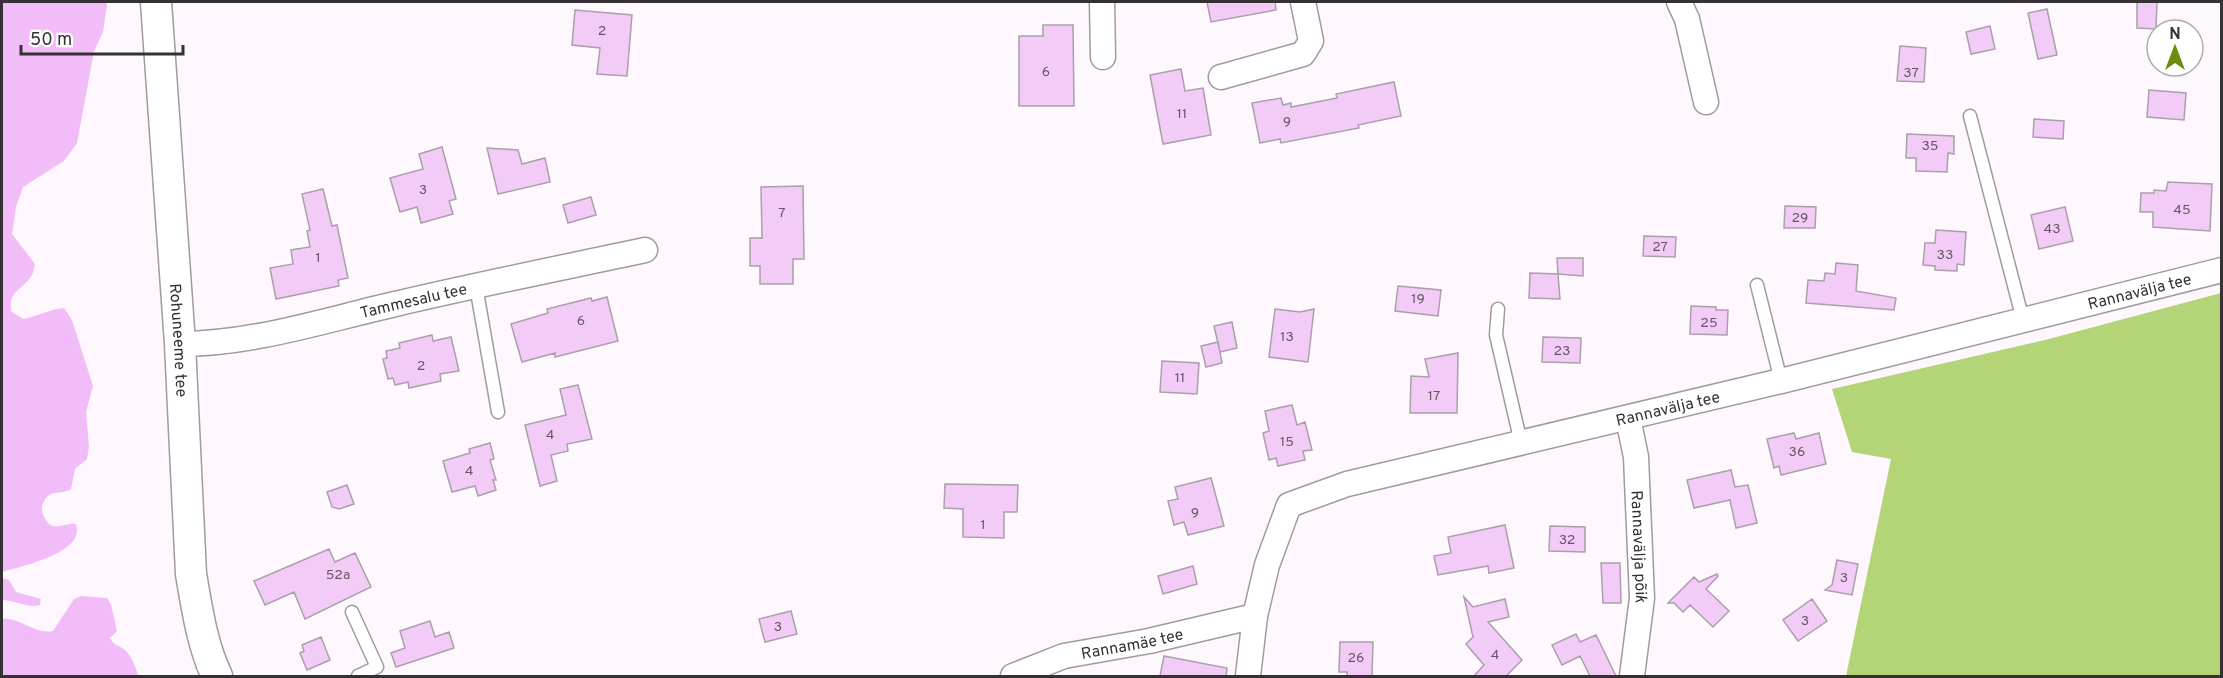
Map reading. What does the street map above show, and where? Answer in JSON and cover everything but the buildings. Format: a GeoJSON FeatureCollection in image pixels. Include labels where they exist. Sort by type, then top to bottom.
{"type":"FeatureCollection","features":[{"type":"Feature","properties":{"kind":"street","name":"Rohuneeme tee"},"geometry":{"type":"LineString","coordinates":[[156,2],[180,344],[191,574],[200,621],[211,664],[217,676]]}},
{"type":"Feature","properties":{"kind":"street"},"geometry":{"type":"LineString","coordinates":[[1102,2],[1103,57]]}},
{"type":"Feature","properties":{"kind":"street"},"geometry":{"type":"LineString","coordinates":[[1221,77],[1303,54],[1311,41],[1303,2]]}},
{"type":"Feature","properties":{"kind":"street"},"geometry":{"type":"LineString","coordinates":[[1679,2],[1687,18],[1706,102]]}},
{"type":"Feature","properties":{"kind":"street","name":"Tammesalu tee"},"geometry":{"type":"LineString","coordinates":[[180,344],[202,344],[266,334],[645,250]]}},
{"type":"Feature","properties":{"kind":"street","name":"Rannavälja tee"},"geometry":{"type":"LineString","coordinates":[[1248,676],[1255,616],[1266,565],[1289,505],[1347,484],[1781,381],[2222,270]]}},
{"type":"Feature","properties":{"kind":"street","name":"Rannavälja põik"},"geometry":{"type":"LineString","coordinates":[[1628,418],[1636,456],[1642,598],[1632,676]]}},
{"type":"Feature","properties":{"kind":"street","name":"Rannamäe tee"},"geometry":{"type":"LineString","coordinates":[[1013,676],[1064,656],[1149,641],[1255,616]]}},
{"type":"Feature","properties":{"kind":"lane"},"geometry":{"type":"LineString","coordinates":[[1970,116],[2023,320]]}},
{"type":"Feature","properties":{"kind":"lane"},"geometry":{"type":"LineString","coordinates":[[1757,285],[1781,381]]}},
{"type":"Feature","properties":{"kind":"lane"},"geometry":{"type":"LineString","coordinates":[[476,286],[498,412]]}},
{"type":"Feature","properties":{"kind":"lane"},"geometry":{"type":"LineString","coordinates":[[1498,309],[1496,335],[1521,443]]}},
{"type":"Feature","properties":{"kind":"lane"},"geometry":{"type":"LineString","coordinates":[[352,612],[377,667],[358,676]]}},
{"type":"Feature","properties":{"kind":"green space"},"geometry":{"type":"Polygon","coordinates":[[[2221,293],[2221,676],[1846,676],[1891,459],[1852,452],[1832,389],[2045,340],[2221,293]]]}},
{"type":"Feature","properties":{"kind":"shaded area"},"geometry":{"type":"Polygon","coordinates":[[[2,2],[106,2],[107,5],[103,32],[94,51],[77,143],[64,161],[23,187],[16,207],[12,234],[35,264],[30,278],[13,295],[11,311],[23,319],[64,308],[72,320],[93,386],[86,412],[89,447],[87,459],[75,469],[71,489],[49,495],[42,507],[43,515],[49,524],[56,526],[76,524],[76,534],[71,543],[50,557],[2,572],[2,2]]]}},
{"type":"Feature","properties":{"kind":"shaded area"},"geometry":{"type":"Polygon","coordinates":[[[2,578],[9,580],[16,592],[41,599],[40,605],[31,606],[2,600],[2,578]]]}},
{"type":"Feature","properties":{"kind":"shaded area"},"geometry":{"type":"Polygon","coordinates":[[[81,596],[107,598],[111,604],[117,631],[110,638],[130,656],[138,676],[2,676],[2,619],[9,619],[40,631],[53,631],[74,599],[81,596]]]}}]}
